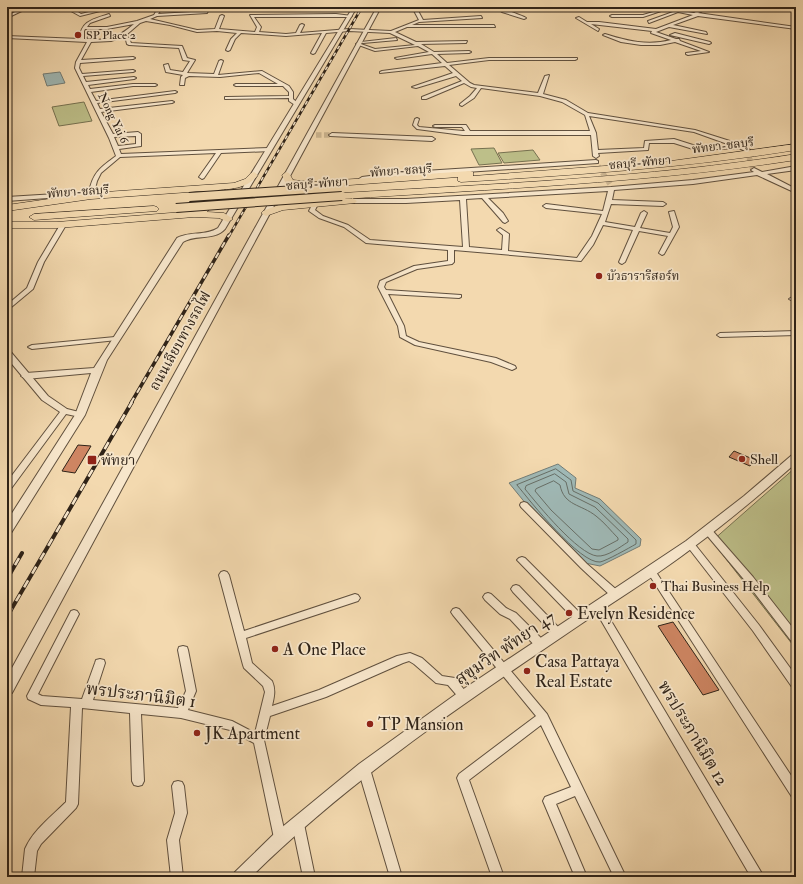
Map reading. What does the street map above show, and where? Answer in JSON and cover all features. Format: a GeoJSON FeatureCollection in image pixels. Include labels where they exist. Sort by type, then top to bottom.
{"type":"FeatureCollection","features":[{"type":"Feature","properties":{"kind":"highway","name":"พัทยา-ชลบุรี"},"geometry":{"type":"LineString","coordinates":[[7,208],[190,193],[597,166],[675,164],[796,147]]}},
{"type":"Feature","properties":{"kind":"highway","name":"ชลบุรี-พัทยา"},"geometry":{"type":"LineString","coordinates":[[7,219],[600,180],[703,171],[796,157]]}},
{"type":"Feature","properties":{"kind":"highway"},"geometry":{"type":"LineString","coordinates":[[315,204],[299,203],[295,200],[295,196],[301,187],[337,182],[597,166]]}},
{"type":"Feature","properties":{"kind":"highway"},"geometry":{"type":"LineString","coordinates":[[190,193],[237,185],[248,181],[254,175]]}},
{"type":"Feature","properties":{"kind":"highway"},"geometry":{"type":"LineString","coordinates":[[286,175],[289,182],[318,184]]}},
{"type":"Feature","properties":{"kind":"highway"},"geometry":{"type":"LineString","coordinates":[[266,213],[277,208],[315,204],[526,188],[600,180]]}},
{"type":"Feature","properties":{"kind":"highway"},"geometry":{"type":"LineString","coordinates":[[7,208],[92,195],[190,193],[209,190],[215,193],[208,206],[201,213],[63,225],[7,225]]}},
{"type":"Feature","properties":{"kind":"highway"},"geometry":{"type":"LineString","coordinates":[[138,219],[216,214],[222,215],[228,219]]}},
{"type":"Feature","properties":{"kind":"street"},"geometry":{"type":"LineString","coordinates":[[7,17],[28,7]]}},
{"type":"Feature","properties":{"kind":"street"},"geometry":{"type":"LineString","coordinates":[[76,7],[72,10],[80,15],[114,7]]}},
{"type":"Feature","properties":{"kind":"street"},"geometry":{"type":"LineString","coordinates":[[148,7],[160,8],[156,15]]}},
{"type":"Feature","properties":{"kind":"street"},"geometry":{"type":"LineString","coordinates":[[7,530],[80,415],[97,370],[115,339],[180,240],[186,237],[216,232],[228,219],[355,7]]}},
{"type":"Feature","properties":{"kind":"street","name":"ถนนเลียบทางรถไฟ"},"geometry":{"type":"LineString","coordinates":[[7,689],[379,7]]}},
{"type":"Feature","properties":{"kind":"street"},"geometry":{"type":"LineString","coordinates":[[414,7],[420,16],[421,20],[419,21]]}},
{"type":"Feature","properties":{"kind":"street"},"geometry":{"type":"LineString","coordinates":[[497,7],[502,12],[517,14],[524,18]]}},
{"type":"Feature","properties":{"kind":"street"},"geometry":{"type":"LineString","coordinates":[[651,7],[662,10],[796,28]]}},
{"type":"Feature","properties":{"kind":"street"},"geometry":{"type":"LineString","coordinates":[[586,23],[599,23],[656,30],[669,26],[701,10],[716,7]]}},
{"type":"Feature","properties":{"kind":"street"},"geometry":{"type":"LineString","coordinates":[[626,11],[612,16],[643,16],[662,10]]}},
{"type":"Feature","properties":{"kind":"street"},"geometry":{"type":"LineString","coordinates":[[84,28],[107,28],[141,22],[156,15],[207,12]]}},
{"type":"Feature","properties":{"kind":"street"},"geometry":{"type":"LineString","coordinates":[[649,22],[676,12]]}},
{"type":"Feature","properties":{"kind":"street"},"geometry":{"type":"LineString","coordinates":[[80,41],[82,40],[82,31],[89,22],[109,15]]}},
{"type":"Feature","properties":{"kind":"street"},"geometry":{"type":"LineString","coordinates":[[217,30],[222,16]]}},
{"type":"Feature","properties":{"kind":"street"},"geometry":{"type":"LineString","coordinates":[[256,33],[259,27],[251,16],[350,16]]}},
{"type":"Feature","properties":{"kind":"street"},"geometry":{"type":"LineString","coordinates":[[391,32],[419,21],[481,17]]}},
{"type":"Feature","properties":{"kind":"street"},"geometry":{"type":"LineString","coordinates":[[578,18],[598,30]]}},
{"type":"Feature","properties":{"kind":"street"},"geometry":{"type":"LineString","coordinates":[[147,20],[170,24],[191,31],[217,30],[307,36],[341,30],[391,32],[418,44],[433,53],[456,74],[473,86],[540,95],[564,101],[587,114],[695,131],[747,150]]}},
{"type":"Feature","properties":{"kind":"street"},"geometry":{"type":"LineString","coordinates":[[7,37],[80,41],[111,40],[122,36],[141,22]]}},
{"type":"Feature","properties":{"kind":"street"},"geometry":{"type":"LineString","coordinates":[[789,27],[796,24]]}},
{"type":"Feature","properties":{"kind":"street"},"geometry":{"type":"LineString","coordinates":[[297,35],[302,25]]}},
{"type":"Feature","properties":{"kind":"street"},"geometry":{"type":"LineString","coordinates":[[408,26],[494,26]]}},
{"type":"Feature","properties":{"kind":"street"},"geometry":{"type":"LineString","coordinates":[[669,26],[706,33]]}},
{"type":"Feature","properties":{"kind":"street"},"geometry":{"type":"LineString","coordinates":[[656,30],[652,32],[668,36],[707,52],[688,54]]}},
{"type":"Feature","properties":{"kind":"street"},"geometry":{"type":"LineString","coordinates":[[228,50],[233,39],[240,32]]}},
{"type":"Feature","properties":{"kind":"street"},"geometry":{"type":"LineString","coordinates":[[312,53],[316,44],[325,32]]}},
{"type":"Feature","properties":{"kind":"street"},"geometry":{"type":"LineString","coordinates":[[668,36],[675,34],[709,43]]}},
{"type":"Feature","properties":{"kind":"street"},"geometry":{"type":"LineString","coordinates":[[605,35],[618,41],[651,44],[668,43],[678,40]]}},
{"type":"Feature","properties":{"kind":"street"},"geometry":{"type":"LineString","coordinates":[[122,36],[128,39],[129,44],[181,47],[184,59],[194,60],[183,77],[182,84]]}},
{"type":"Feature","properties":{"kind":"street"},"geometry":{"type":"LineString","coordinates":[[359,43],[396,39]]}},
{"type":"Feature","properties":{"kind":"street"},"geometry":{"type":"LineString","coordinates":[[78,62],[90,41]]}},
{"type":"Feature","properties":{"kind":"street"},"geometry":{"type":"LineString","coordinates":[[359,43],[375,50],[409,47],[418,44],[466,42]]}},
{"type":"Feature","properties":{"kind":"street"},"geometry":{"type":"LineString","coordinates":[[397,58],[433,53],[469,52]]}},
{"type":"Feature","properties":{"kind":"street"},"geometry":{"type":"LineString","coordinates":[[78,62],[133,58]]}},
{"type":"Feature","properties":{"kind":"street"},"geometry":{"type":"LineString","coordinates":[[382,72],[489,59],[575,58]]}},
{"type":"Feature","properties":{"kind":"street"},"geometry":{"type":"LineString","coordinates":[[216,75],[221,61]]}},
{"type":"Feature","properties":{"kind":"street","name":"Nong Yai 6"},"geometry":{"type":"LineString","coordinates":[[78,62],[77,68],[80,75],[112,136],[119,156],[101,169],[95,176],[92,195]]}},
{"type":"Feature","properties":{"kind":"street"},"geometry":{"type":"LineString","coordinates":[[166,65],[168,71],[186,74],[216,75],[260,72],[289,89],[291,100],[297,104]]}},
{"type":"Feature","properties":{"kind":"street"},"geometry":{"type":"LineString","coordinates":[[80,75],[133,71]]}},
{"type":"Feature","properties":{"kind":"street"},"geometry":{"type":"LineString","coordinates":[[236,74],[236,85]]}},
{"type":"Feature","properties":{"kind":"street"},"geometry":{"type":"LineString","coordinates":[[414,87],[456,74]]}},
{"type":"Feature","properties":{"kind":"street"},"geometry":{"type":"LineString","coordinates":[[540,95],[547,76]]}},
{"type":"Feature","properties":{"kind":"street"},"geometry":{"type":"LineString","coordinates":[[85,84],[134,78]]}},
{"type":"Feature","properties":{"kind":"street"},"geometry":{"type":"LineString","coordinates":[[236,85],[275,80]]}},
{"type":"Feature","properties":{"kind":"street"},"geometry":{"type":"LineString","coordinates":[[424,98],[466,81]]}},
{"type":"Feature","properties":{"kind":"street"},"geometry":{"type":"LineString","coordinates":[[88,91],[133,85],[155,85]]}},
{"type":"Feature","properties":{"kind":"street"},"geometry":{"type":"LineString","coordinates":[[236,85],[284,85]]}},
{"type":"Feature","properties":{"kind":"street"},"geometry":{"type":"LineString","coordinates":[[462,105],[472,97],[480,87]]}},
{"type":"Feature","properties":{"kind":"street"},"geometry":{"type":"LineString","coordinates":[[95,102],[175,92]]}},
{"type":"Feature","properties":{"kind":"street"},"geometry":{"type":"LineString","coordinates":[[227,98],[291,97]]}},
{"type":"Feature","properties":{"kind":"street"},"geometry":{"type":"LineString","coordinates":[[99,111],[172,102]]}},
{"type":"Feature","properties":{"kind":"street"},"geometry":{"type":"LineString","coordinates":[[337,182],[394,175],[597,166],[593,133],[587,114]]}},
{"type":"Feature","properties":{"kind":"street"},"geometry":{"type":"LineString","coordinates":[[417,119],[415,126],[420,129],[468,133],[593,133]]}},
{"type":"Feature","properties":{"kind":"street"},"geometry":{"type":"LineString","coordinates":[[434,126],[464,126],[468,133]]}},
{"type":"Feature","properties":{"kind":"street"},"geometry":{"type":"LineString","coordinates":[[112,136],[138,134],[139,145],[117,148]]}},
{"type":"Feature","properties":{"kind":"street"},"geometry":{"type":"LineString","coordinates":[[309,134],[316,135]]}},
{"type":"Feature","properties":{"kind":"street"},"geometry":{"type":"LineString","coordinates":[[332,135],[432,139]]}},
{"type":"Feature","properties":{"kind":"street"},"geometry":{"type":"LineString","coordinates":[[596,152],[644,149],[647,148],[647,142],[671,141],[693,148],[741,147]]}},
{"type":"Feature","properties":{"kind":"street"},"geometry":{"type":"LineString","coordinates":[[119,156],[269,150]]}},
{"type":"Feature","properties":{"kind":"street"},"geometry":{"type":"LineString","coordinates":[[202,177],[220,151]]}},
{"type":"Feature","properties":{"kind":"street"},"geometry":{"type":"LineString","coordinates":[[349,201],[406,201],[611,189],[692,182],[757,172],[796,168]]}},
{"type":"Feature","properties":{"kind":"street"},"geometry":{"type":"LineString","coordinates":[[757,172],[796,191]]}},
{"type":"Feature","properties":{"kind":"street"},"geometry":{"type":"LineString","coordinates":[[315,204],[312,211],[321,217],[346,226],[368,242],[505,252],[579,260],[602,223],[609,202],[611,189]]}},
{"type":"Feature","properties":{"kind":"street"},"geometry":{"type":"LineString","coordinates":[[7,199],[92,195]]}},
{"type":"Feature","properties":{"kind":"street"},"geometry":{"type":"LineString","coordinates":[[484,197],[488,203],[503,216],[505,221]]}},
{"type":"Feature","properties":{"kind":"street"},"geometry":{"type":"LineString","coordinates":[[463,198],[466,249]]}},
{"type":"Feature","properties":{"kind":"street"},"geometry":{"type":"LineString","coordinates":[[609,202],[664,204]]}},
{"type":"Feature","properties":{"kind":"street"},"geometry":{"type":"LineString","coordinates":[[546,206],[606,213]]}},
{"type":"Feature","properties":{"kind":"street"},"geometry":{"type":"LineString","coordinates":[[662,253],[676,226],[672,212]]}},
{"type":"Feature","properties":{"kind":"street"},"geometry":{"type":"LineString","coordinates":[[622,262],[644,213]]}},
{"type":"Feature","properties":{"kind":"street"},"geometry":{"type":"LineString","coordinates":[[602,223],[672,235]]}},
{"type":"Feature","properties":{"kind":"street"},"geometry":{"type":"LineString","coordinates":[[7,308],[30,289],[41,262],[63,225]]}},
{"type":"Feature","properties":{"kind":"street"},"geometry":{"type":"LineString","coordinates":[[500,230],[506,234],[505,252]]}},
{"type":"Feature","properties":{"kind":"street"},"geometry":{"type":"LineString","coordinates":[[451,248],[451,262],[416,267],[383,281],[382,287],[403,337],[417,344],[493,360],[512,368]]}},
{"type":"Feature","properties":{"kind":"street"},"geometry":{"type":"LineString","coordinates":[[385,292],[459,296]]}},
{"type":"Feature","properties":{"kind":"street"},"geometry":{"type":"LineString","coordinates":[[720,335],[796,333]]}},
{"type":"Feature","properties":{"kind":"street"},"geometry":{"type":"LineString","coordinates":[[32,347],[115,339]]}},
{"type":"Feature","properties":{"kind":"street"},"geometry":{"type":"LineString","coordinates":[[7,353],[45,398],[64,411],[80,415]]}},
{"type":"Feature","properties":{"kind":"street"},"geometry":{"type":"LineString","coordinates":[[26,376],[97,370]]}},
{"type":"Feature","properties":{"kind":"street"},"geometry":{"type":"LineString","coordinates":[[7,488],[64,411]]}},
{"type":"Feature","properties":{"kind":"street","name":"สุขุมวิท พัทยา 47"},"geometry":{"type":"LineString","coordinates":[[244,875],[280,838],[364,769],[464,696],[505,670],[708,531],[748,499],[796,457]]}},
{"type":"Feature","properties":{"kind":"street"},"geometry":{"type":"LineString","coordinates":[[524,506],[584,566],[615,594]]}},
{"type":"Feature","properties":{"kind":"street"},"geometry":{"type":"LineString","coordinates":[[708,531],[750,580],[796,639]]}},
{"type":"Feature","properties":{"kind":"street"},"geometry":{"type":"LineString","coordinates":[[690,544],[756,628],[796,684]]}},
{"type":"Feature","properties":{"kind":"street"},"geometry":{"type":"LineString","coordinates":[[522,560],[579,618]]}},
{"type":"Feature","properties":{"kind":"street"},"geometry":{"type":"LineString","coordinates":[[651,571],[796,793]]}},
{"type":"Feature","properties":{"kind":"street"},"geometry":{"type":"LineString","coordinates":[[224,575],[248,665],[268,684],[270,692],[259,740],[280,838]]}},
{"type":"Feature","properties":{"kind":"street"},"geometry":{"type":"LineString","coordinates":[[516,589],[558,633]]}},
{"type":"Feature","properties":{"kind":"street"},"geometry":{"type":"LineString","coordinates":[[488,597],[503,611],[513,616],[541,645]]}},
{"type":"Feature","properties":{"kind":"street"},"geometry":{"type":"LineString","coordinates":[[240,636],[355,598]]}},
{"type":"Feature","properties":{"kind":"street","name":"พรประภานิมิต 12"},"geometry":{"type":"LineString","coordinates":[[598,607],[758,877]]}},
{"type":"Feature","properties":{"kind":"street"},"geometry":{"type":"LineString","coordinates":[[456,612],[543,717],[620,877]]}},
{"type":"Feature","properties":{"kind":"street","name":"พรประภานิมิต 1"},"geometry":{"type":"LineString","coordinates":[[74,614],[32,696],[41,700],[181,713],[232,726],[259,740]]}},
{"type":"Feature","properties":{"kind":"street"},"geometry":{"type":"LineString","coordinates":[[181,713],[191,692],[183,650]]}},
{"type":"Feature","properties":{"kind":"street"},"geometry":{"type":"LineString","coordinates":[[266,714],[322,694],[401,658],[410,657],[418,661],[440,680],[451,681],[464,696]]}},
{"type":"Feature","properties":{"kind":"street"},"geometry":{"type":"LineString","coordinates":[[28,877],[32,849],[37,840],[72,804],[82,704],[100,663]]}},
{"type":"Feature","properties":{"kind":"street"},"geometry":{"type":"LineString","coordinates":[[135,709],[138,781]]}},
{"type":"Feature","properties":{"kind":"street"},"geometry":{"type":"LineString","coordinates":[[498,877],[463,778],[543,717]]}},
{"type":"Feature","properties":{"kind":"street"},"geometry":{"type":"LineString","coordinates":[[364,769],[396,877]]}},
{"type":"Feature","properties":{"kind":"street"},"geometry":{"type":"LineString","coordinates":[[177,877],[173,840],[181,813],[178,786]]}},
{"type":"Feature","properties":{"kind":"street"},"geometry":{"type":"LineString","coordinates":[[578,790],[549,801],[581,877]]}},
{"type":"Feature","properties":{"kind":"street"},"geometry":{"type":"LineString","coordinates":[[298,824],[309,877]]}},
{"type":"Feature","properties":{"kind":"green space"},"geometry":{"type":"Polygon","coordinates":[[[84,102],[92,121],[59,126],[52,107],[84,102]]]}},
{"type":"Feature","properties":{"kind":"green space"},"geometry":{"type":"Polygon","coordinates":[[[494,148],[502,163],[479,165],[471,149],[494,148]]]}},
{"type":"Feature","properties":{"kind":"green space"},"geometry":{"type":"Polygon","coordinates":[[[533,150],[540,160],[504,163],[498,153],[533,150]]]}},
{"type":"Feature","properties":{"kind":"green space"},"geometry":{"type":"Polygon","coordinates":[[[796,467],[796,649],[712,541],[796,467]]]}},
{"type":"Feature","properties":{"kind":"water"},"geometry":{"type":"Polygon","coordinates":[[[60,72],[65,83],[47,86],[43,74],[60,72]]]}},
{"type":"Feature","properties":{"kind":"water"},"geometry":{"type":"Polygon","coordinates":[[[558,464],[576,478],[575,488],[600,499],[641,539],[640,546],[600,566],[585,563],[540,521],[509,483],[558,464]]]}},
{"type":"Feature","properties":{"kind":"building"},"geometry":{"type":"Polygon","coordinates":[[[78,445],[91,446],[75,473],[62,471],[78,445]]]}},
{"type":"Feature","properties":{"kind":"building","name":"Shell"},"geometry":{"type":"Polygon","coordinates":[[[734,451],[755,460],[750,466],[729,457],[734,451]]]}},
{"type":"Feature","properties":{"kind":"building"},"geometry":{"type":"Polygon","coordinates":[[[673,622],[719,690],[703,695],[658,626],[673,622]]]}},
{"type":"Feature","properties":{"kind":"tunnel"},"geometry":{"type":"LineString","coordinates":[[316,135],[332,135]]}},
{"type":"Feature","properties":{"kind":"tunnel"},"geometry":{"type":"LineString","coordinates":[[747,150],[753,170]]}},
{"type":"Feature","properties":{"kind":"tunnel"},"geometry":{"type":"LineString","coordinates":[[598,166],[610,184],[611,189]]}},
{"type":"Feature","properties":{"kind":"railway"},"geometry":{"type":"LineString","coordinates":[[229,236],[362,7]]}},
{"type":"Feature","properties":{"kind":"railway"},"geometry":{"type":"LineString","coordinates":[[131,403],[229,235]]}},
{"type":"Feature","properties":{"kind":"railway"},"geometry":{"type":"LineString","coordinates":[[8,615],[132,402]]}},
{"type":"Feature","properties":{"kind":"railway"},"geometry":{"type":"LineString","coordinates":[[7,579],[22,553]]}},
{"type":"Feature","properties":{"kind":"place","name":"SP Place 2"},"geometry":{"type":"Point","coordinates":[78,35]}},
{"type":"Feature","properties":{"kind":"place","name":"บัวธารารีสอร์ท"},"geometry":{"type":"Point","coordinates":[599,276]}},
{"type":"Feature","properties":{"kind":"place","name":"Shell"},"geometry":{"type":"Point","coordinates":[742,459]}},
{"type":"Feature","properties":{"kind":"place","name":"พัทยา"},"geometry":{"type":"Point","coordinates":[92,460]}},
{"type":"Feature","properties":{"kind":"place","name":"Thai Business Help"},"geometry":{"type":"Point","coordinates":[653,586]}},
{"type":"Feature","properties":{"kind":"place","name":"Evelyn Residence"},"geometry":{"type":"Point","coordinates":[569,613]}},
{"type":"Feature","properties":{"kind":"place","name":"A One Place"},"geometry":{"type":"Point","coordinates":[275,649]}},
{"type":"Feature","properties":{"kind":"place","name":"Casa Pattaya Real Estate"},"geometry":{"type":"Point","coordinates":[527,671]}},
{"type":"Feature","properties":{"kind":"place","name":"TP Mansion"},"geometry":{"type":"Point","coordinates":[370,724]}},
{"type":"Feature","properties":{"kind":"place","name":"JK Apartment"},"geometry":{"type":"Point","coordinates":[197,733]}}]}
